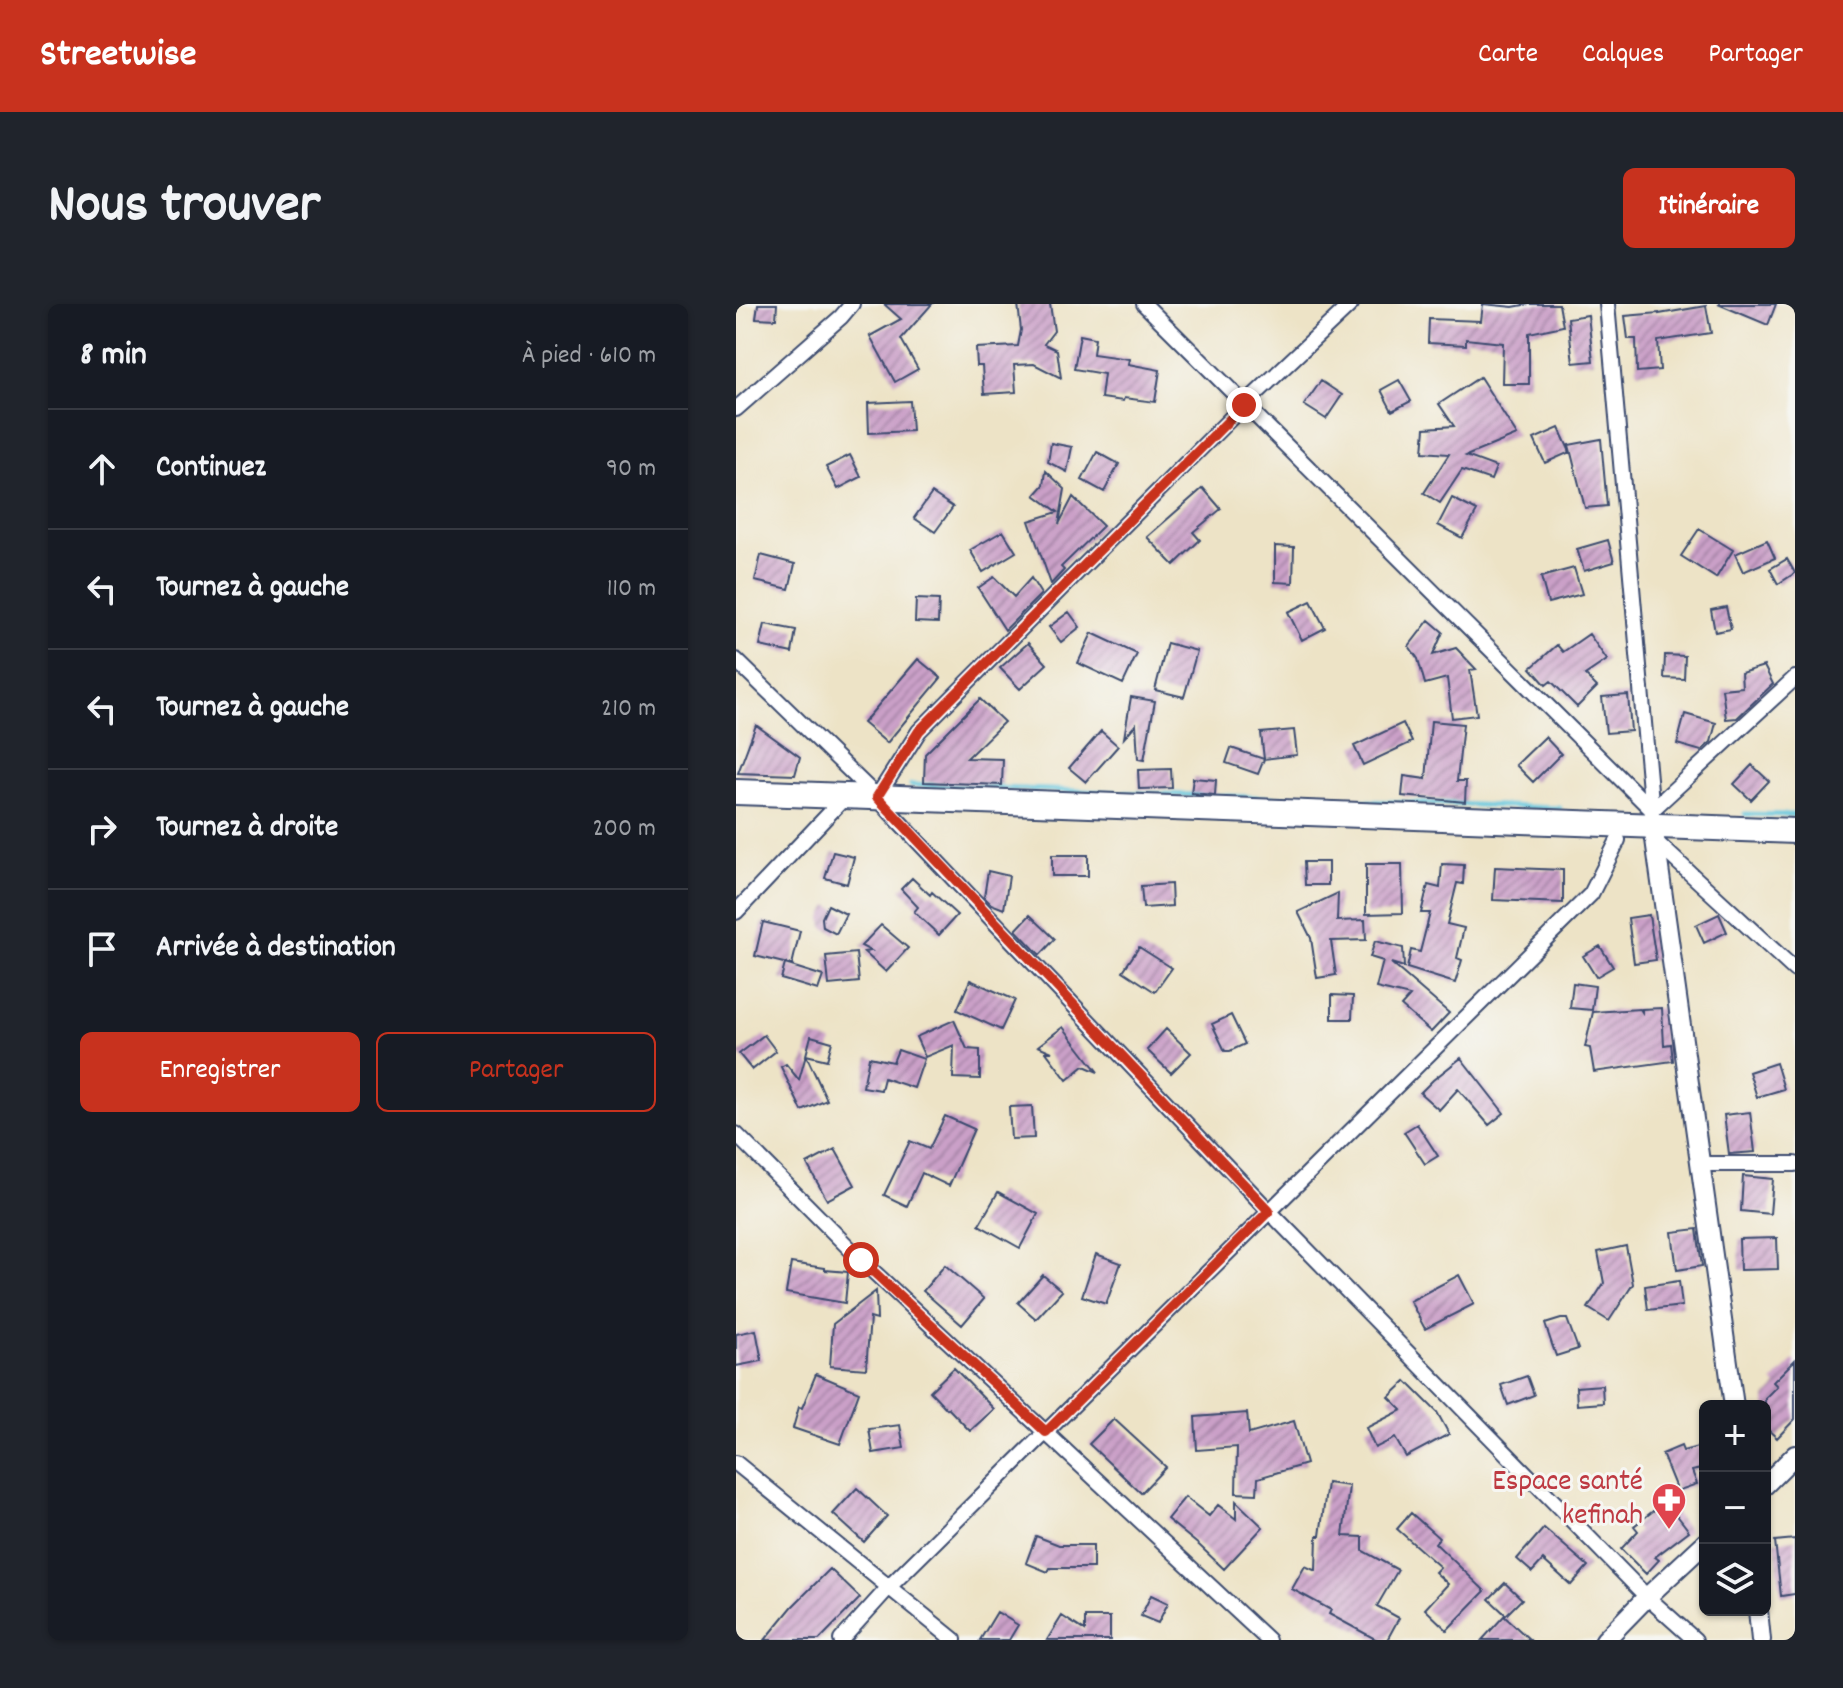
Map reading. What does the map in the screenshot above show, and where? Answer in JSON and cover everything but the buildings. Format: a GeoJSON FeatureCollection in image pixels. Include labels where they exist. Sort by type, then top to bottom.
{"type":"FeatureCollection","features":[{"type":"Feature","properties":{"kind":"highway"},"geometry":{"type":"LineString","coordinates":[[736,792],[838,804]]}},
{"type":"Feature","properties":{"kind":"highway"},"geometry":{"type":"LineString","coordinates":[[736,809],[838,804],[1795,831]]}},
{"type":"Feature","properties":{"kind":"highway"},"geometry":{"type":"LineString","coordinates":[[884,805],[1618,840],[1653,826],[1795,847]]}},
{"type":"Feature","properties":{"kind":"street"},"geometry":{"type":"LineString","coordinates":[[736,409],[852,304]]}},
{"type":"Feature","properties":{"kind":"street"},"geometry":{"type":"LineString","coordinates":[[1144,304],[1795,970]]}},
{"type":"Feature","properties":{"kind":"street"},"geometry":{"type":"LineString","coordinates":[[884,805],[919,731],[1244,405],[1351,304]]}},
{"type":"Feature","properties":{"kind":"street"},"geometry":{"type":"LineString","coordinates":[[1607,304],[1653,826],[1733,1400]]}},
{"type":"Feature","properties":{"kind":"street"},"geometry":{"type":"LineString","coordinates":[[736,660],[884,805],[1269,1211],[1647,1597],[1695,1640]]}},
{"type":"Feature","properties":{"kind":"street"},"geometry":{"type":"LineString","coordinates":[[1653,826],[1795,678]]}},
{"type":"Feature","properties":{"kind":"street"},"geometry":{"type":"LineString","coordinates":[[736,912],[838,804]]}},
{"type":"Feature","properties":{"kind":"street"},"geometry":{"type":"LineString","coordinates":[[841,1640],[889,1587],[1591,894],[1618,840]]}},
{"type":"Feature","properties":{"kind":"street"},"geometry":{"type":"LineString","coordinates":[[736,1134],[861,1260],[1268,1640]]}},
{"type":"Feature","properties":{"kind":"street"},"geometry":{"type":"LineString","coordinates":[[1700,1164],[1795,1164]]}},
{"type":"Feature","properties":{"kind":"street"},"geometry":{"type":"LineString","coordinates":[[1771,1479],[1795,1455]]}},
{"type":"Feature","properties":{"kind":"street"},"geometry":{"type":"LineString","coordinates":[[736,1463],[954,1640]]}},
{"type":"Feature","properties":{"kind":"street"},"geometry":{"type":"LineString","coordinates":[[1605,1640],[1704,1544]]}},
{"type":"Feature","properties":{"kind":"street"},"geometry":{"type":"LineString","coordinates":[[1759,1616],[1761,1640]]}},
{"type":"Feature","properties":{"kind":"waterway"},"geometry":{"type":"LineString","coordinates":[[911,785],[1560,808]]}},
{"type":"Feature","properties":{"kind":"waterway"},"geometry":{"type":"LineString","coordinates":[[1745,814],[1795,815]]}},
{"type":"Feature","properties":{"kind":"place","name":"Espace santé kefinah"},"geometry":{"type":"Point","coordinates":[1669,1531]}},
{"type":"Feature","properties":{"kind":"route"},"geometry":{"type":"LineString","coordinates":[[861,1260],[1046,1432],[1269,1211],[877,797],[919,731],[1244,405]]}}]}
